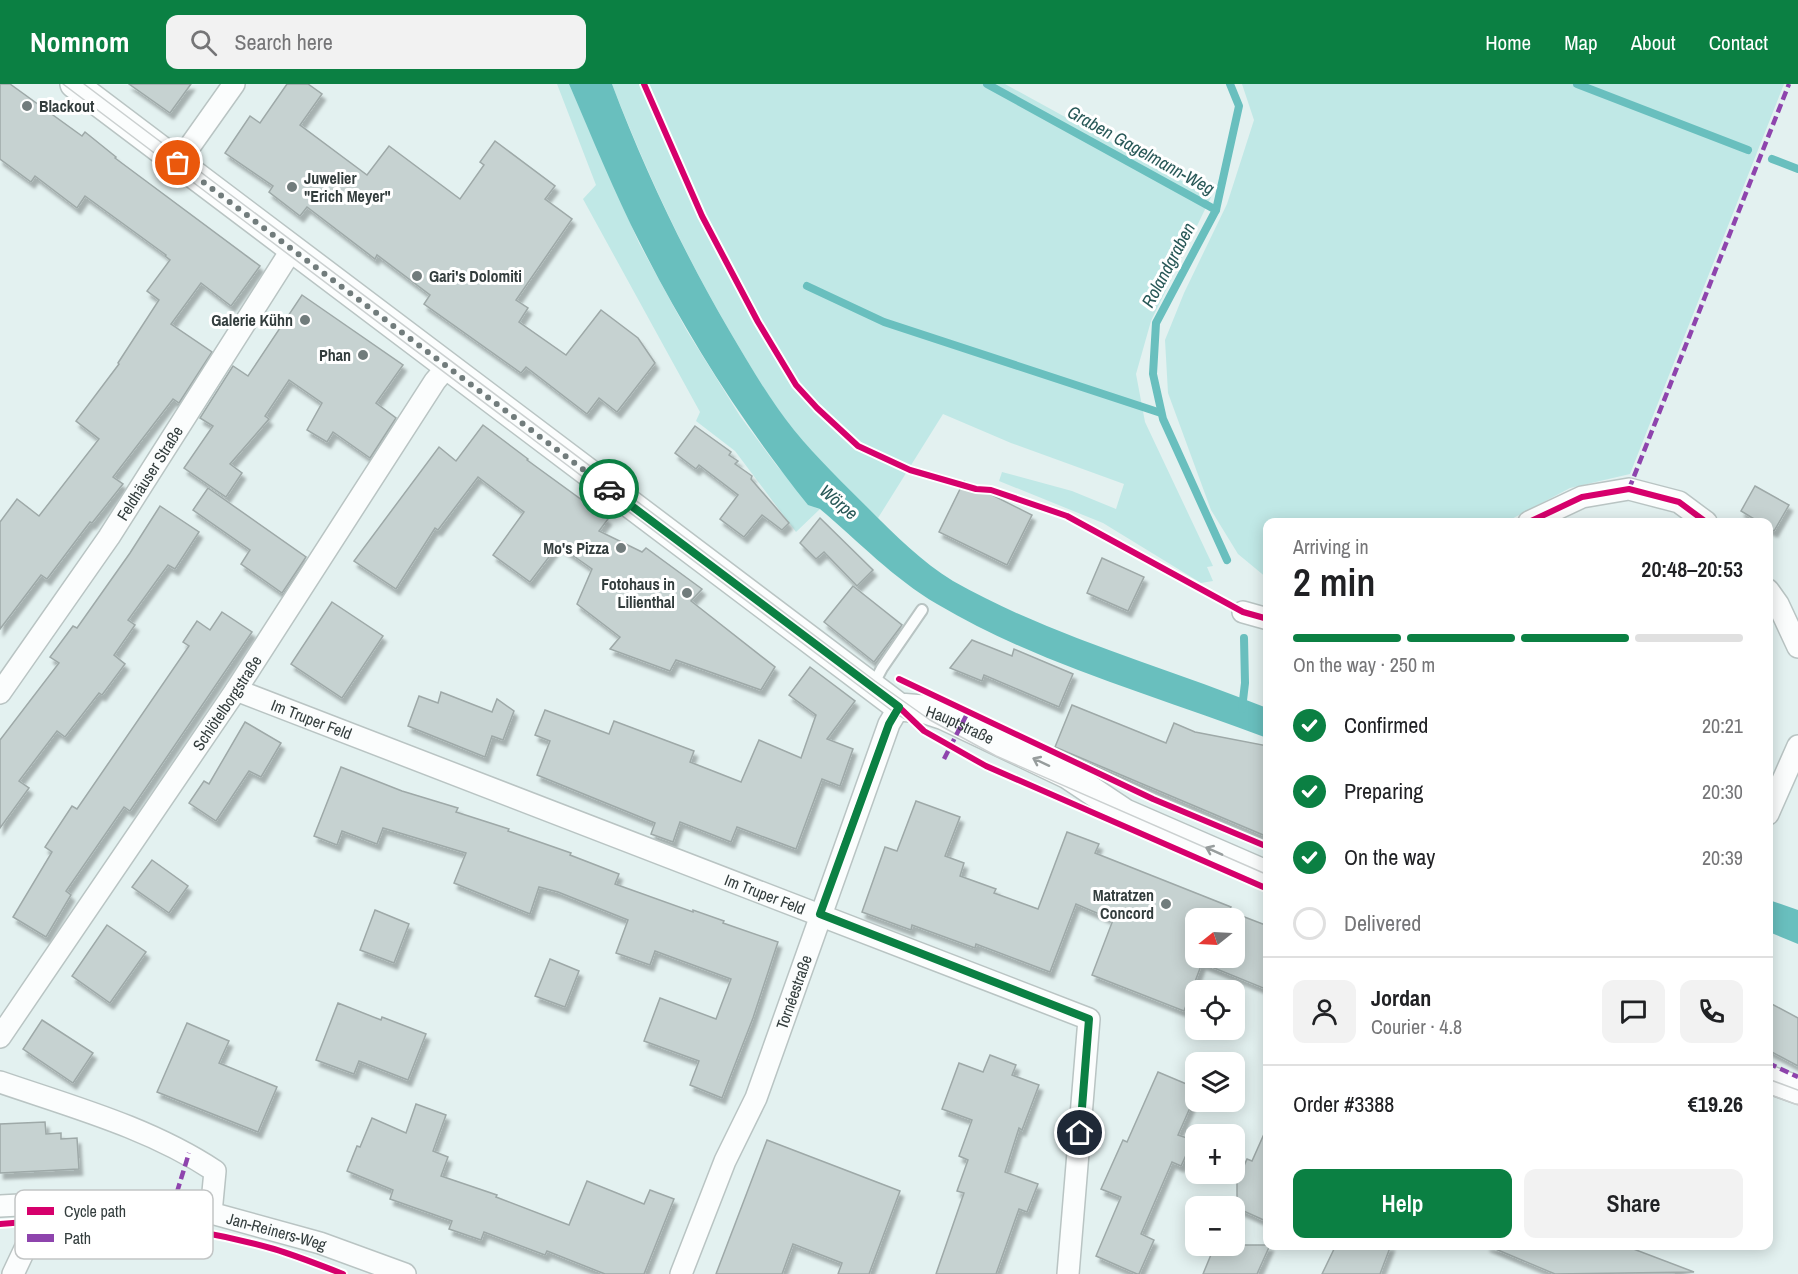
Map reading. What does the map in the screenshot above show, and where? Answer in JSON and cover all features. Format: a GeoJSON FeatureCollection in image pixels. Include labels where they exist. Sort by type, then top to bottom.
{"type":"FeatureCollection","features":[{"type":"Feature","properties":{"kind":"street","name":"Hauptstraße"},"geometry":{"type":"LineString","coordinates":[[74,84],[899,707],[922,709],[945,716],[1068,775],[1125,813],[1263,873]]}},
{"type":"Feature","properties":{"kind":"street"},"geometry":{"type":"LineString","coordinates":[[178,163],[234,84]]}},
{"type":"Feature","properties":{"kind":"street","name":"Feldhäuser Straße"},"geometry":{"type":"LineString","coordinates":[[0,693],[109,537],[292,249]]}},
{"type":"Feature","properties":{"kind":"street","name":"Schlötelborgstraße"},"geometry":{"type":"LineString","coordinates":[[0,1037],[236,690],[435,381],[447,367]]}},
{"type":"Feature","properties":{"kind":"street"},"geometry":{"type":"LineString","coordinates":[[1537,518],[1582,497],[1629,489],[1679,502],[1701,518]]}},
{"type":"Feature","properties":{"kind":"street"},"geometry":{"type":"LineString","coordinates":[[1773,597],[1798,647]]}},
{"type":"Feature","properties":{"kind":"street"},"geometry":{"type":"LineString","coordinates":[[1243,612],[1263,618]]}},
{"type":"Feature","properties":{"kind":"street","name":"Im Truper Feld"},"geometry":{"type":"LineString","coordinates":[[236,690],[1089,1019],[1068,1274]]}},
{"type":"Feature","properties":{"kind":"street","name":"Tornéestraße"},"geometry":{"type":"LineString","coordinates":[[681,1274],[725,1161],[756,1098],[889,724],[899,707]]}},
{"type":"Feature","properties":{"kind":"street"},"geometry":{"type":"LineString","coordinates":[[1773,803],[1798,746]]}},
{"type":"Feature","properties":{"kind":"street"},"geometry":{"type":"LineString","coordinates":[[1773,1081],[1798,1090]]}},
{"type":"Feature","properties":{"kind":"street"},"geometry":{"type":"LineString","coordinates":[[0,1082],[139,1130],[189,1154],[215,1171],[213,1192]]}},
{"type":"Feature","properties":{"kind":"street","name":"Jan-Reiners-Weg"},"geometry":{"type":"LineString","coordinates":[[0,1206],[15,1205]]}},
{"type":"Feature","properties":{"kind":"street","name":"Jan-Reiners-Weg"},"geometry":{"type":"LineString","coordinates":[[213,1214],[320,1243],[405,1274]]}},
{"type":"Feature","properties":{"kind":"street"},"geometry":{"type":"LineString","coordinates":[[14,1274],[21,1259]]}},
{"type":"Feature","properties":{"kind":"lane"},"geometry":{"type":"LineString","coordinates":[[872,688],[882,668],[922,610]]}},
{"type":"Feature","properties":{"kind":"shaded area"},"geometry":{"type":"Polygon","coordinates":[[[557,84],[569,84],[639,243],[687,331],[740,416],[777,466],[816,508],[820,509],[796,532],[735,451],[696,421],[700,412],[583,199],[596,185],[557,84]]]}},
{"type":"Feature","properties":{"kind":"shaded area"},"geometry":{"type":"Polygon","coordinates":[[[612,84],[1005,84],[1211,197],[1151,321],[1136,374],[1145,422],[1213,566],[1207,567],[1213,581],[1201,583],[1103,523],[999,481],[1002,472],[1072,491],[1116,509],[1124,484],[1011,443],[943,414],[878,518],[803,441],[776,406],[752,368],[680,240],[651,178],[612,84]]]}},
{"type":"Feature","properties":{"kind":"shaded area"},"geometry":{"type":"Polygon","coordinates":[[[1242,84],[1784,84],[1630,474],[1570,488],[1514,518],[1263,518],[1263,575],[1238,554],[1211,510],[1168,393],[1165,340],[1184,293],[1227,204],[1254,120],[1242,84]]]}},
{"type":"Feature","properties":{"kind":"water","name":"Wörpe"},"geometry":{"type":"Polygon","coordinates":[[[569,84],[612,84],[637,147],[680,240],[760,381],[785,418],[821,461],[920,557],[953,581],[1029,619],[1263,706],[1263,737],[1099,678],[976,626],[921,594],[820,509],[808,505],[739,411],[677,312],[630,224],[569,84]]]}},
{"type":"Feature","properties":{"kind":"water"},"geometry":{"type":"Polygon","coordinates":[[[1773,901],[1798,910],[1798,944],[1773,934],[1773,901]]]}},
{"type":"Feature","properties":{"kind":"building"},"geometry":{"type":"Polygon","coordinates":[[[0,84],[10,84],[82,136],[85,132],[115,158],[260,266],[231,306],[201,283],[171,324],[212,352],[179,403],[173,399],[113,477],[123,484],[92,523],[90,522],[47,579],[41,575],[0,629],[0,522],[17,499],[39,516],[99,439],[76,421],[119,364],[159,300],[147,291],[170,260],[85,196],[77,208],[35,176],[31,182],[0,159],[0,84]]]}},
{"type":"Feature","properties":{"kind":"building"},"geometry":{"type":"Polygon","coordinates":[[[129,84],[191,84],[170,113],[129,84]]]}},
{"type":"Feature","properties":{"kind":"building"},"geometry":{"type":"Polygon","coordinates":[[[287,84],[308,84],[322,94],[300,125],[367,175],[389,146],[460,199],[484,165],[480,162],[495,141],[555,186],[545,199],[572,219],[516,300],[528,308],[519,322],[566,355],[601,310],[638,338],[655,363],[617,412],[599,398],[587,414],[526,367],[521,373],[424,304],[430,295],[377,255],[375,259],[307,207],[300,216],[269,192],[273,186],[225,153],[250,116],[260,123],[287,84]]]}},
{"type":"Feature","properties":{"kind":"building"},"geometry":{"type":"Polygon","coordinates":[[[302,295],[403,365],[376,403],[396,418],[370,458],[333,432],[327,442],[307,430],[322,403],[289,380],[265,416],[269,419],[230,464],[242,473],[226,497],[184,468],[213,426],[200,418],[233,366],[248,376],[302,295]]]}},
{"type":"Feature","properties":{"kind":"building"},"geometry":{"type":"Polygon","coordinates":[[[483,425],[608,519],[599,531],[642,552],[646,548],[702,589],[691,601],[775,667],[761,690],[676,660],[670,671],[610,649],[620,637],[577,604],[592,569],[558,545],[530,582],[493,555],[524,512],[478,477],[438,530],[435,528],[396,589],[354,561],[439,447],[456,461],[483,425]]]}},
{"type":"Feature","properties":{"kind":"building"},"geometry":{"type":"Polygon","coordinates":[[[695,426],[731,452],[729,455],[738,461],[735,464],[752,476],[751,479],[789,523],[782,530],[762,515],[744,537],[720,519],[738,495],[699,465],[696,469],[675,453],[695,426]]]}},
{"type":"Feature","properties":{"kind":"building"},"geometry":{"type":"Polygon","coordinates":[[[964,481],[1032,515],[1007,565],[939,532],[964,481]]]}},
{"type":"Feature","properties":{"kind":"building"},"geometry":{"type":"Polygon","coordinates":[[[1755,486],[1789,505],[1774,531],[1773,518],[1752,518],[1741,511],[1755,486]]]}},
{"type":"Feature","properties":{"kind":"building"},"geometry":{"type":"Polygon","coordinates":[[[208,488],[306,557],[282,593],[241,564],[250,550],[193,510],[208,488]]]}},
{"type":"Feature","properties":{"kind":"building"},"geometry":{"type":"Polygon","coordinates":[[[160,506],[199,532],[175,569],[168,565],[128,620],[135,625],[114,655],[125,664],[102,695],[99,693],[65,737],[57,731],[19,781],[29,788],[0,828],[0,740],[59,663],[50,657],[73,626],[77,628],[160,506]]]}},
{"type":"Feature","properties":{"kind":"building"},"geometry":{"type":"Polygon","coordinates":[[[820,518],[873,570],[857,586],[824,552],[816,559],[800,543],[820,518]]]}},
{"type":"Feature","properties":{"kind":"building"},"geometry":{"type":"Polygon","coordinates":[[[1102,558],[1144,577],[1128,611],[1087,593],[1102,558]]]}},
{"type":"Feature","properties":{"kind":"building"},"geometry":{"type":"Polygon","coordinates":[[[853,586],[902,625],[874,662],[824,622],[853,586]]]}},
{"type":"Feature","properties":{"kind":"building"},"geometry":{"type":"Polygon","coordinates":[[[332,602],[383,636],[342,698],[291,664],[332,602]]]}},
{"type":"Feature","properties":{"kind":"building"},"geometry":{"type":"Polygon","coordinates":[[[222,612],[252,632],[130,811],[124,807],[66,891],[71,895],[46,937],[13,917],[52,852],[45,847],[72,806],[77,809],[189,646],[183,642],[197,621],[210,630],[222,612]]]}},
{"type":"Feature","properties":{"kind":"building"},"geometry":{"type":"Polygon","coordinates":[[[972,640],[1012,656],[1014,649],[1073,674],[1059,707],[984,675],[982,681],[950,668],[972,640]]]}},
{"type":"Feature","properties":{"kind":"building"},"geometry":{"type":"Polygon","coordinates":[[[810,667],[855,701],[827,739],[853,749],[840,786],[822,779],[796,849],[737,827],[731,842],[680,822],[673,842],[651,834],[655,823],[537,775],[550,741],[535,735],[545,710],[609,734],[614,721],[694,751],[690,762],[741,782],[759,740],[801,758],[816,715],[789,695],[810,667]]]}},
{"type":"Feature","properties":{"kind":"building"},"geometry":{"type":"Polygon","coordinates":[[[441,692],[492,712],[497,699],[514,711],[503,740],[492,736],[485,757],[408,726],[419,696],[438,703],[441,692]]]}},
{"type":"Feature","properties":{"kind":"building"},"geometry":{"type":"Polygon","coordinates":[[[1072,705],[1166,743],[1174,723],[1195,732],[1263,745],[1263,835],[1055,747],[1072,705]]]}},
{"type":"Feature","properties":{"kind":"building"},"geometry":{"type":"Polygon","coordinates":[[[245,722],[281,743],[261,777],[249,771],[216,821],[189,803],[204,781],[209,784],[245,722]]]}},
{"type":"Feature","properties":{"kind":"building"},"geometry":{"type":"Polygon","coordinates":[[[341,767],[402,791],[458,808],[456,812],[571,853],[570,855],[619,874],[615,884],[778,942],[753,1018],[722,1098],[690,1085],[699,1061],[644,1041],[660,998],[716,1019],[731,979],[655,951],[650,965],[616,953],[628,920],[558,892],[539,887],[530,914],[454,883],[466,853],[383,828],[377,844],[342,831],[337,845],[314,836],[341,767]]]}},
{"type":"Feature","properties":{"kind":"building"},"geometry":{"type":"Polygon","coordinates":[[[916,801],[960,817],[945,856],[964,863],[960,876],[996,889],[994,893],[1038,909],[1067,832],[1099,844],[1095,853],[1231,907],[1185,908],[1185,968],[1200,968],[1196,980],[1185,980],[1184,1011],[1092,975],[1113,920],[1076,904],[1050,972],[976,944],[975,948],[912,925],[911,930],[862,912],[885,847],[897,851],[916,801]]]}},
{"type":"Feature","properties":{"kind":"building"},"geometry":{"type":"Polygon","coordinates":[[[152,860],[188,886],[169,913],[132,887],[152,860]]]}},
{"type":"Feature","properties":{"kind":"building"},"geometry":{"type":"Polygon","coordinates":[[[375,910],[409,924],[394,963],[360,950],[375,910]]]}},
{"type":"Feature","properties":{"kind":"building"},"geometry":{"type":"Polygon","coordinates":[[[1245,917],[1263,924],[1263,988],[1214,968],[1245,968],[1245,917]]]}},
{"type":"Feature","properties":{"kind":"building"},"geometry":{"type":"Polygon","coordinates":[[[107,925],[146,952],[110,1003],[72,976],[107,925]]]}},
{"type":"Feature","properties":{"kind":"building"},"geometry":{"type":"Polygon","coordinates":[[[550,959],[579,971],[565,1007],[535,996],[550,959]]]}},
{"type":"Feature","properties":{"kind":"building"},"geometry":{"type":"Polygon","coordinates":[[[338,1003],[426,1034],[408,1080],[359,1061],[354,1074],[316,1060],[338,1003]]]}},
{"type":"Feature","properties":{"kind":"building"},"geometry":{"type":"Polygon","coordinates":[[[1773,1005],[1798,1018],[1798,1066],[1773,1053],[1773,1005]]]}},
{"type":"Feature","properties":{"kind":"building"},"geometry":{"type":"Polygon","coordinates":[[[42,1020],[93,1053],[73,1083],[23,1049],[42,1020]]]}},
{"type":"Feature","properties":{"kind":"building"},"geometry":{"type":"Polygon","coordinates":[[[187,1023],[229,1041],[219,1063],[277,1087],[258,1132],[157,1092],[187,1023]]]}},
{"type":"Feature","properties":{"kind":"building"},"geometry":{"type":"Polygon","coordinates":[[[990,1055],[1016,1065],[1012,1075],[1039,1085],[1022,1130],[1019,1128],[1005,1172],[1038,1184],[1027,1212],[1019,1209],[996,1274],[936,1274],[964,1193],[957,1191],[968,1160],[959,1156],[972,1120],[942,1109],[959,1063],[983,1072],[990,1055]]]}},
{"type":"Feature","properties":{"kind":"building"},"geometry":{"type":"Polygon","coordinates":[[[1158,1072],[1185,1083],[1185,1112],[1188,1112],[1178,1135],[1185,1137],[1185,1157],[1181,1166],[1172,1162],[1141,1234],[1154,1240],[1139,1274],[1096,1256],[1121,1197],[1101,1189],[1123,1140],[1127,1142],[1158,1072]]]}},
{"type":"Feature","properties":{"kind":"building"},"geometry":{"type":"Polygon","coordinates":[[[416,1104],[446,1115],[433,1151],[448,1157],[441,1176],[497,1195],[496,1197],[569,1225],[587,1181],[644,1204],[650,1190],[674,1199],[644,1274],[605,1274],[547,1251],[545,1255],[484,1232],[481,1240],[449,1229],[452,1221],[390,1199],[393,1190],[347,1171],[372,1118],[406,1133],[416,1104]]]}},
{"type":"Feature","properties":{"kind":"building"},"geometry":{"type":"Polygon","coordinates":[[[45,1122],[46,1134],[61,1133],[61,1139],[77,1138],[79,1169],[0,1173],[0,1124],[45,1122]]]}},
{"type":"Feature","properties":{"kind":"building"},"geometry":{"type":"Polygon","coordinates":[[[1263,1136],[1263,1220],[1245,1212],[1245,1196],[1237,1196],[1237,1184],[1245,1184],[1247,1159],[1252,1161],[1263,1136]]]}},
{"type":"Feature","properties":{"kind":"building"},"geometry":{"type":"Polygon","coordinates":[[[767,1140],[900,1191],[869,1274],[838,1274],[842,1263],[793,1244],[782,1274],[716,1274],[767,1140]]]}},
{"type":"Feature","properties":{"kind":"building"},"geometry":{"type":"Polygon","coordinates":[[[1245,1245],[1263,1245],[1263,1250],[1268,1250],[1257,1274],[1203,1274],[1210,1256],[1245,1256],[1245,1245]]]}},
{"type":"Feature","properties":{"kind":"building"},"geometry":{"type":"Polygon","coordinates":[[[1334,1250],[1389,1250],[1380,1274],[1322,1274],[1334,1250]]]}},
{"type":"Feature","properties":{"kind":"building"},"geometry":{"type":"Polygon","coordinates":[[[1498,1250],[1636,1250],[1694,1272],[1555,1274],[1498,1250]]]}},
{"type":"Feature","properties":{"kind":"waterway","name":"Graben Gagelmann-Weg"},"geometry":{"type":"LineString","coordinates":[[987,84],[1216,210]]}},
{"type":"Feature","properties":{"kind":"waterway","name":"Rolandgraben"},"geometry":{"type":"LineString","coordinates":[[1227,560],[1163,419],[1153,374],[1156,323],[1216,210],[1239,106],[1230,84]]}},
{"type":"Feature","properties":{"kind":"waterway"},"geometry":{"type":"LineString","coordinates":[[1577,84],[1748,150]]}},
{"type":"Feature","properties":{"kind":"waterway"},"geometry":{"type":"LineString","coordinates":[[1772,159],[1798,169]]}},
{"type":"Feature","properties":{"kind":"waterway"},"geometry":{"type":"LineString","coordinates":[[807,286],[884,322],[1161,413]]}},
{"type":"Feature","properties":{"kind":"waterway","name":"Rolandgraben"},"geometry":{"type":"LineString","coordinates":[[1242,709],[1245,683],[1244,638]]}},
{"type":"Feature","properties":{"kind":"tram line"},"geometry":{"type":"LineString","coordinates":[[63,84],[895,713],[986,766],[1263,887]]}},
{"type":"Feature","properties":{"kind":"tram line"},"geometry":{"type":"LineString","coordinates":[[84,84],[875,681],[930,720],[996,756],[1263,873]]}},
{"type":"Feature","properties":{"kind":"tram line"},"geometry":{"type":"LineString","coordinates":[[1773,1081],[1798,1090]]}},
{"type":"Feature","properties":{"kind":"tram line"},"geometry":{"type":"LineString","coordinates":[[1773,1096],[1798,1105]]}},
{"type":"Feature","properties":{"kind":"marked path"},"geometry":{"type":"LineString","coordinates":[[1629,489],[1789,84]]}},
{"type":"Feature","properties":{"kind":"marked path"},"geometry":{"type":"LineString","coordinates":[[944,759],[968,712]]}},
{"type":"Feature","properties":{"kind":"marked path"},"geometry":{"type":"LineString","coordinates":[[1773,1065],[1798,1077]]}},
{"type":"Feature","properties":{"kind":"marked path"},"geometry":{"type":"LineString","coordinates":[[178,1190],[189,1153]]}},
{"type":"Feature","properties":{"kind":"cycle path"},"geometry":{"type":"LineString","coordinates":[[644,84],[702,216],[758,322],[796,385],[858,446],[910,470],[976,489],[991,490],[1067,516],[1243,612],[1263,618]]}},
{"type":"Feature","properties":{"kind":"cycle path"},"geometry":{"type":"LineString","coordinates":[[1537,518],[1582,497],[1629,489],[1679,502],[1701,518]]}},
{"type":"Feature","properties":{"kind":"cycle path"},"geometry":{"type":"LineString","coordinates":[[899,679],[1153,799],[1263,845]]}},
{"type":"Feature","properties":{"kind":"cycle path"},"geometry":{"type":"LineString","coordinates":[[843,849],[889,724],[899,707],[924,731],[986,766],[1263,887]]}},
{"type":"Feature","properties":{"kind":"cycle path"},"geometry":{"type":"LineString","coordinates":[[0,1224],[15,1223]]}},
{"type":"Feature","properties":{"kind":"cycle path"},"geometry":{"type":"LineString","coordinates":[[213,1234],[274,1249],[343,1274]]}},
{"type":"Feature","properties":{"kind":"way so far"},"geometry":{"type":"LineString","coordinates":[[178,163],[609,489]]}},
{"type":"Feature","properties":{"kind":"place","name":"Blackout"},"geometry":{"type":"Point","coordinates":[27,106]}},
{"type":"Feature","properties":{"kind":"place","name":"Juwelier \"Erich Meyer\""},"geometry":{"type":"Point","coordinates":[292,187]}},
{"type":"Feature","properties":{"kind":"place","name":"Gari's Dolomiti"},"geometry":{"type":"Point","coordinates":[417,276]}},
{"type":"Feature","properties":{"kind":"place","name":"Galerie Kühn"},"geometry":{"type":"Point","coordinates":[305,320]}},
{"type":"Feature","properties":{"kind":"place","name":"Phan"},"geometry":{"type":"Point","coordinates":[363,355]}},
{"type":"Feature","properties":{"kind":"place","name":"Mo's Pizza"},"geometry":{"type":"Point","coordinates":[621,548]}},
{"type":"Feature","properties":{"kind":"place","name":"Fotohaus in Lilienthal"},"geometry":{"type":"Point","coordinates":[687,593]}},
{"type":"Feature","properties":{"kind":"place","name":"Matratzen Concord"},"geometry":{"type":"Point","coordinates":[1166,904]}},
{"type":"Feature","properties":{"kind":"route"},"geometry":{"type":"LineString","coordinates":[[609,489],[899,707],[889,724],[820,914],[1089,1019],[1080,1133]]}}]}
